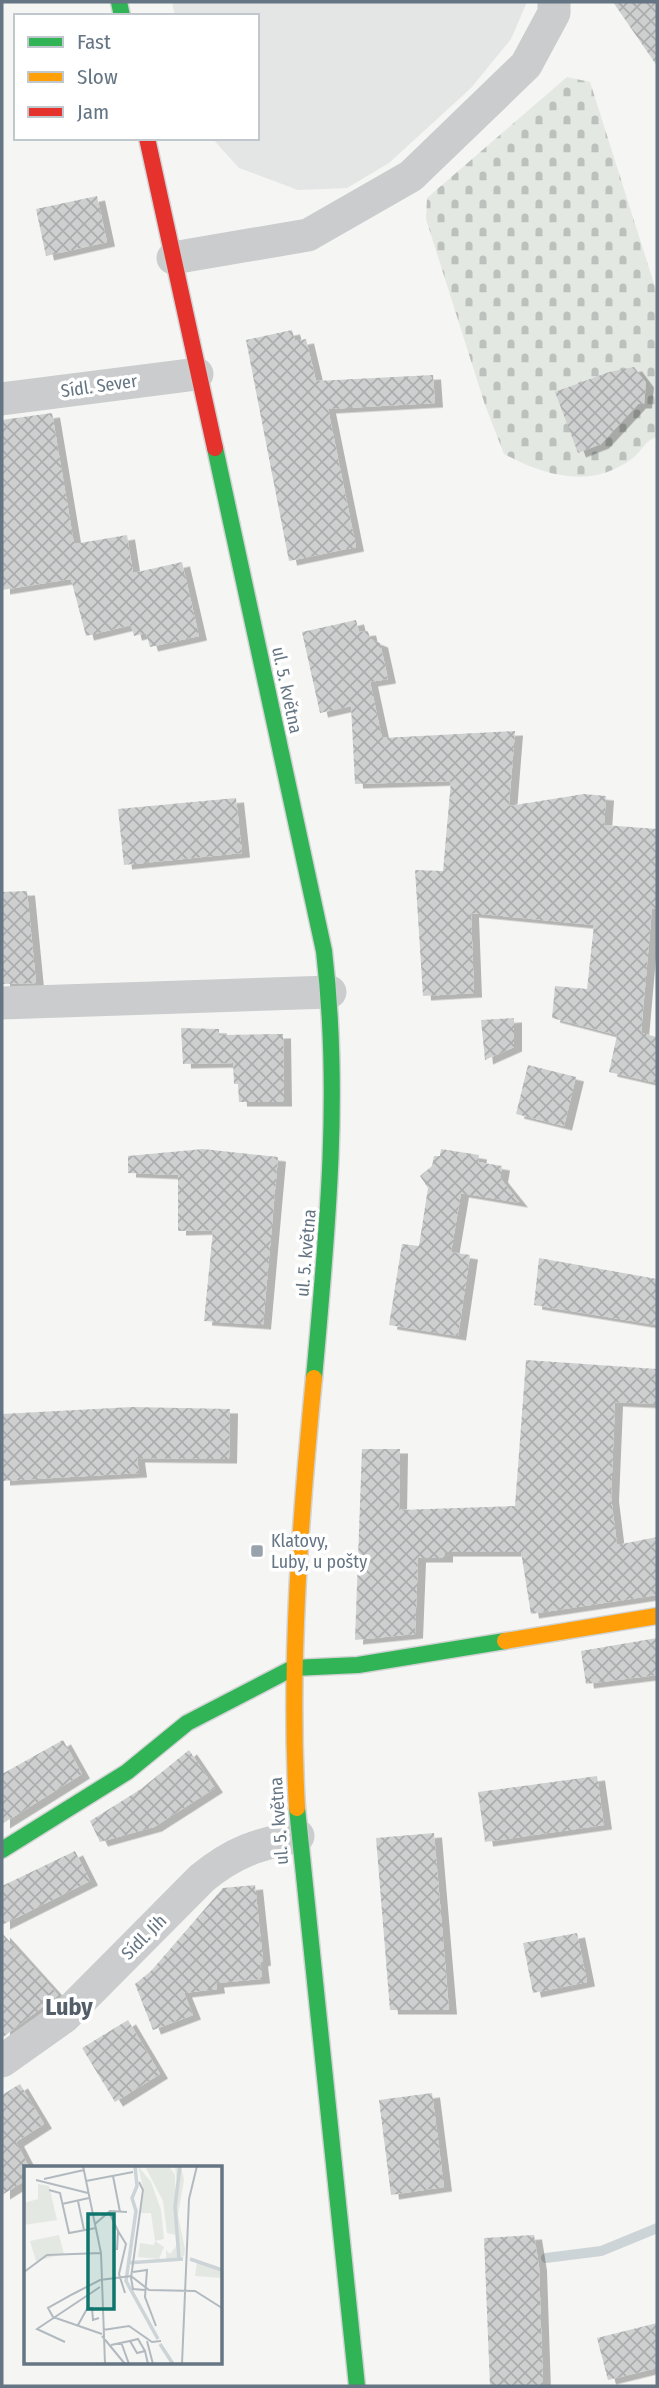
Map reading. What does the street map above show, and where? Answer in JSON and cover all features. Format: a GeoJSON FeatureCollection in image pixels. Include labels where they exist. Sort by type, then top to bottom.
{"type":"FeatureCollection","features":[{"type":"Feature","properties":{"kind":"street"},"geometry":{"type":"LineString","coordinates":[[173,258],[308,235],[411,176],[527,65],[554,13],[554,2]]}},
{"type":"Feature","properties":{"kind":"street","name":"ul. 5. května"},"geometry":{"type":"LineString","coordinates":[[147,140],[321,939],[330,992],[336,1125],[301,1518],[293,1668],[298,1836],[357,2386]]}},
{"type":"Feature","properties":{"kind":"street","name":"Sídl. Sever"},"geometry":{"type":"LineString","coordinates":[[2,399],[197,374]]}},
{"type":"Feature","properties":{"kind":"street"},"geometry":{"type":"LineString","coordinates":[[2,1003],[330,992]]}},
{"type":"Feature","properties":{"kind":"street"},"geometry":{"type":"LineString","coordinates":[[2,1850],[127,1772],[187,1723],[293,1668],[358,1665],[657,1616]]}},
{"type":"Feature","properties":{"kind":"street","name":"Sídl. Jih"},"geometry":{"type":"LineString","coordinates":[[2,2061],[64,2017],[202,1878],[226,1859],[253,1846],[298,1836]]}},
{"type":"Feature","properties":{"kind":"shaded area"},"geometry":{"type":"Polygon","coordinates":[[[172,2],[527,2],[511,39],[471,88],[389,163],[347,188],[298,190],[239,168],[214,140],[259,140],[259,14],[175,14],[172,2]]]}},
{"type":"Feature","properties":{"kind":"green space"},"geometry":{"type":"Polygon","coordinates":[[[567,77],[590,82],[657,293],[657,437],[617,468],[585,477],[552,473],[504,454],[485,405],[426,219],[427,198],[567,77]]]}},
{"type":"Feature","properties":{"kind":"building"},"geometry":{"type":"Polygon","coordinates":[[[613,2],[657,2],[657,66],[613,2]]]}},
{"type":"Feature","properties":{"kind":"building"},"geometry":{"type":"Polygon","coordinates":[[[97,196],[107,242],[46,256],[36,209],[97,196]]]}},
{"type":"Feature","properties":{"kind":"building"},"geometry":{"type":"Polygon","coordinates":[[[292,330],[295,341],[306,339],[316,381],[433,375],[435,403],[328,409],[356,547],[289,561],[246,340],[292,330]]]}},
{"type":"Feature","properties":{"kind":"building"},"geometry":{"type":"Polygon","coordinates":[[[634,367],[646,383],[644,404],[638,404],[601,444],[578,453],[555,392],[609,372],[634,367]]]}},
{"type":"Feature","properties":{"kind":"building"},"geometry":{"type":"Polygon","coordinates":[[[52,413],[74,544],[127,535],[133,573],[182,562],[199,636],[150,647],[146,633],[134,636],[131,625],[86,636],[71,579],[2,590],[2,420],[52,413]]]}},
{"type":"Feature","properties":{"kind":"building"},"geometry":{"type":"Polygon","coordinates":[[[356,620],[359,632],[368,631],[370,639],[380,643],[388,679],[370,682],[382,738],[515,731],[509,806],[584,794],[606,796],[604,825],[657,829],[657,909],[652,908],[641,1033],[657,1037],[657,1083],[609,1072],[617,1035],[552,1018],[555,986],[587,989],[594,925],[471,913],[474,993],[423,996],[415,870],[443,871],[451,781],[355,784],[351,706],[320,713],[302,632],[356,620]]]}},
{"type":"Feature","properties":{"kind":"building"},"geometry":{"type":"Polygon","coordinates":[[[236,798],[242,853],[124,865],[118,809],[236,798]]]}},
{"type":"Feature","properties":{"kind":"building"},"geometry":{"type":"Polygon","coordinates":[[[27,891],[36,983],[2,984],[2,892],[27,891]]]}},
{"type":"Feature","properties":{"kind":"building"},"geometry":{"type":"Polygon","coordinates":[[[514,1018],[514,1047],[485,1060],[481,1020],[514,1018]]]}},
{"type":"Feature","properties":{"kind":"building"},"geometry":{"type":"Polygon","coordinates":[[[181,1028],[219,1029],[219,1035],[283,1034],[284,1102],[239,1102],[238,1084],[234,1084],[233,1063],[183,1064],[181,1028]]]}},
{"type":"Feature","properties":{"kind":"building"},"geometry":{"type":"Polygon","coordinates":[[[528,1065],[576,1077],[564,1126],[516,1114],[528,1065]]]}},
{"type":"Feature","properties":{"kind":"building"},"geometry":{"type":"Polygon","coordinates":[[[203,1149],[278,1157],[263,1325],[204,1321],[213,1230],[178,1231],[178,1175],[128,1173],[128,1156],[203,1149]]]}},
{"type":"Feature","properties":{"kind":"building"},"geometry":{"type":"Polygon","coordinates":[[[441,1149],[479,1155],[478,1162],[502,1166],[500,1178],[520,1203],[461,1193],[451,1252],[470,1255],[458,1336],[389,1325],[402,1244],[419,1246],[428,1188],[420,1176],[432,1166],[434,1156],[440,1156],[441,1149]]]}},
{"type":"Feature","properties":{"kind":"building"},"geometry":{"type":"Polygon","coordinates":[[[539,1258],[657,1279],[657,1325],[534,1305],[539,1258]]]}},
{"type":"Feature","properties":{"kind":"building"},"geometry":{"type":"Polygon","coordinates":[[[526,1360],[657,1369],[657,1404],[615,1402],[611,1497],[617,1545],[657,1537],[657,1595],[531,1614],[521,1552],[445,1552],[445,1558],[418,1558],[415,1634],[355,1640],[362,1449],[400,1449],[399,1510],[515,1506],[526,1360]]]}},
{"type":"Feature","properties":{"kind":"building"},"geometry":{"type":"Polygon","coordinates":[[[132,1407],[230,1409],[229,1459],[137,1458],[139,1473],[2,1481],[2,1414],[132,1407]]]}},
{"type":"Feature","properties":{"kind":"building"},"geometry":{"type":"Polygon","coordinates":[[[657,1638],[657,1675],[586,1684],[581,1651],[657,1638]]]}},
{"type":"Feature","properties":{"kind":"building"},"geometry":{"type":"Polygon","coordinates":[[[63,1740],[82,1774],[2,1824],[2,1774],[63,1740]]]}},
{"type":"Feature","properties":{"kind":"building"},"geometry":{"type":"Polygon","coordinates":[[[189,1750],[215,1788],[154,1827],[100,1842],[90,1821],[141,1789],[189,1750]]]}},
{"type":"Feature","properties":{"kind":"building"},"geometry":{"type":"Polygon","coordinates":[[[597,1776],[604,1825],[485,1842],[478,1792],[597,1776]]]}},
{"type":"Feature","properties":{"kind":"building"},"geometry":{"type":"Polygon","coordinates":[[[434,1833],[449,2010],[390,2010],[376,1838],[434,1833]]]}},
{"type":"Feature","properties":{"kind":"building"},"geometry":{"type":"Polygon","coordinates":[[[75,1851],[90,1881],[2,1925],[2,1886],[75,1851]]]}},
{"type":"Feature","properties":{"kind":"building"},"geometry":{"type":"Polygon","coordinates":[[[255,1885],[263,1961],[260,1962],[262,1979],[216,1983],[217,1989],[184,1993],[193,2015],[153,2030],[135,1984],[151,1971],[223,1888],[255,1885]]]}},
{"type":"Feature","properties":{"kind":"building"},"geometry":{"type":"Polygon","coordinates":[[[2,1933],[58,1995],[2,2038],[2,1933]]]}},
{"type":"Feature","properties":{"kind":"building"},"geometry":{"type":"Polygon","coordinates":[[[577,1933],[587,1982],[533,1993],[523,1943],[577,1933]]]}},
{"type":"Feature","properties":{"kind":"building"},"geometry":{"type":"Polygon","coordinates":[[[128,2020],[160,2074],[115,2102],[82,2048],[128,2020]]]}},
{"type":"Feature","properties":{"kind":"building"},"geometry":{"type":"Polygon","coordinates":[[[20,2084],[44,2124],[16,2142],[28,2166],[24,2166],[24,2181],[2,2195],[2,2095],[20,2084]]]}},
{"type":"Feature","properties":{"kind":"building"},"geometry":{"type":"Polygon","coordinates":[[[432,2093],[444,2187],[391,2195],[379,2100],[432,2093]]]}},
{"type":"Feature","properties":{"kind":"building"},"geometry":{"type":"Polygon","coordinates":[[[534,2235],[539,2266],[543,2386],[490,2386],[484,2238],[534,2235]]]}},
{"type":"Feature","properties":{"kind":"building"},"geometry":{"type":"Polygon","coordinates":[[[657,2323],[657,2368],[608,2380],[597,2338],[657,2323]]]}},
{"type":"Feature","properties":{"kind":"waterway"},"geometry":{"type":"LineString","coordinates":[[546,2258],[601,2251],[657,2228]]}},
{"type":"Feature","properties":{"kind":"traffic: fast"},"geometry":{"type":"LineString","coordinates":[[119,2],[122,14]]}},
{"type":"Feature","properties":{"kind":"traffic: fast"},"geometry":{"type":"LineString","coordinates":[[215,448],[324,951],[329,1005],[332,1111],[327,1218],[314,1378]]}},
{"type":"Feature","properties":{"kind":"traffic: fast"},"geometry":{"type":"LineString","coordinates":[[2,1850],[127,1772],[187,1723],[293,1668],[358,1665],[505,1641]]}},
{"type":"Feature","properties":{"kind":"traffic: fast"},"geometry":{"type":"LineString","coordinates":[[297,1808],[357,2386]]}},
{"type":"Feature","properties":{"kind":"traffic: slow"},"geometry":{"type":"LineString","coordinates":[[297,1808],[294,1700],[297,1593],[314,1378]]}},
{"type":"Feature","properties":{"kind":"traffic: slow"},"geometry":{"type":"LineString","coordinates":[[505,1641],[657,1616]]}},
{"type":"Feature","properties":{"kind":"traffic: jam"},"geometry":{"type":"LineString","coordinates":[[147,140],[215,448]]}},
{"type":"Feature","properties":{"kind":"place","name":"Klatovy, Luby, u pošty"},"geometry":{"type":"Point","coordinates":[257,1551]}},
{"type":"Feature","properties":{"kind":"district","name":"Luby"},"geometry":{"type":"Point","coordinates":[69,2007]}}]}
